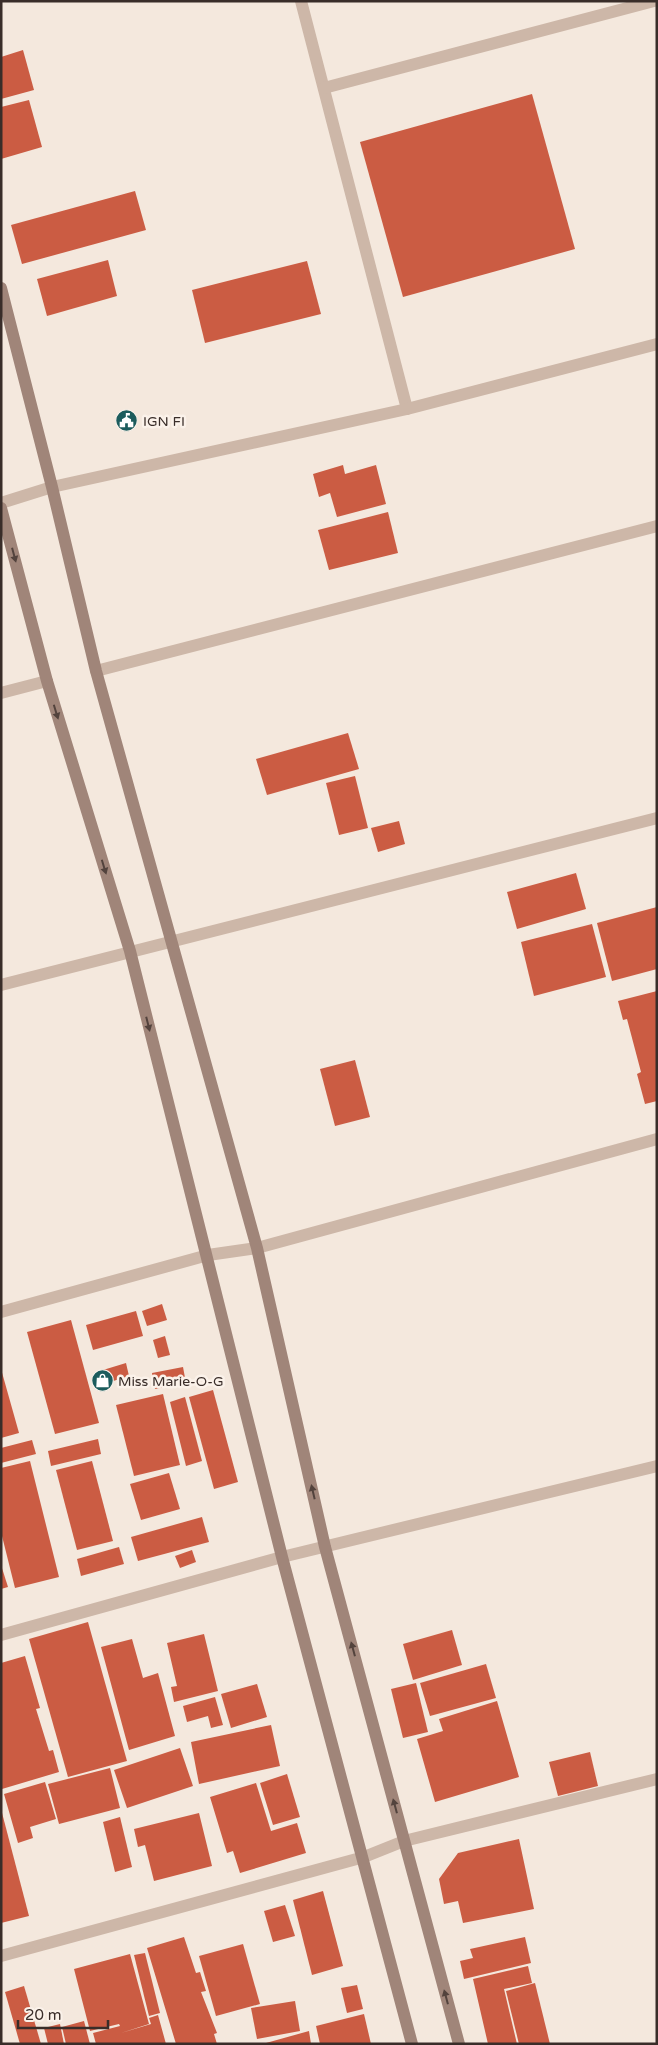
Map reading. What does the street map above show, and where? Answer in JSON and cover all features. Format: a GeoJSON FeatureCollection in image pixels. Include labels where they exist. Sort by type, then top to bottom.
{"type":"FeatureCollection","features":[{"type":"Feature","properties":{"kind":"main road"},"geometry":{"type":"LineString","coordinates":[[1,288],[52,487],[96,671],[257,1248],[325,1547],[459,2044]]}},
{"type":"Feature","properties":{"kind":"main road"},"geometry":{"type":"LineString","coordinates":[[1,508],[47,681],[130,951],[282,1557],[364,1857],[412,2044]]}},
{"type":"Feature","properties":{"kind":"street"},"geometry":{"type":"LineString","coordinates":[[301,1],[406,409]]}},
{"type":"Feature","properties":{"kind":"street"},"geometry":{"type":"LineString","coordinates":[[324,88],[654,1]]}},
{"type":"Feature","properties":{"kind":"street"},"geometry":{"type":"LineString","coordinates":[[1,503],[52,487],[406,409],[657,344]]}},
{"type":"Feature","properties":{"kind":"street"},"geometry":{"type":"LineString","coordinates":[[96,671],[657,526]]}},
{"type":"Feature","properties":{"kind":"street"},"geometry":{"type":"LineString","coordinates":[[1,693],[47,681]]}},
{"type":"Feature","properties":{"kind":"street"},"geometry":{"type":"LineString","coordinates":[[1,985],[657,818]]}},
{"type":"Feature","properties":{"kind":"street"},"geometry":{"type":"LineString","coordinates":[[1,1312],[208,1256],[257,1248],[657,1139]]}},
{"type":"Feature","properties":{"kind":"street"},"geometry":{"type":"LineString","coordinates":[[1,1634],[282,1557],[657,1466]]}},
{"type":"Feature","properties":{"kind":"street"},"geometry":{"type":"LineString","coordinates":[[1,1956],[364,1857],[404,1841],[657,1779]]}},
{"type":"Feature","properties":{"kind":"building"},"geometry":{"type":"Polygon","coordinates":[[[23,50],[34,90],[1,99],[1,57],[23,50]]]}},
{"type":"Feature","properties":{"kind":"building"},"geometry":{"type":"Polygon","coordinates":[[[532,94],[575,249],[403,297],[360,142],[532,94]]]}},
{"type":"Feature","properties":{"kind":"building"},"geometry":{"type":"Polygon","coordinates":[[[29,100],[42,147],[1,159],[1,107],[29,100]]]}},
{"type":"Feature","properties":{"kind":"building"},"geometry":{"type":"Polygon","coordinates":[[[135,191],[146,230],[22,264],[11,225],[135,191]]]}},
{"type":"Feature","properties":{"kind":"building"},"geometry":{"type":"Polygon","coordinates":[[[108,260],[117,296],[47,316],[37,279],[108,260]]]}},
{"type":"Feature","properties":{"kind":"building"},"geometry":{"type":"Polygon","coordinates":[[[307,261],[321,314],[205,343],[192,290],[307,261]]]}},
{"type":"Feature","properties":{"kind":"building"},"geometry":{"type":"Polygon","coordinates":[[[343,465],[345,474],[376,465],[386,504],[337,517],[330,493],[319,497],[313,474],[343,465]]]}},
{"type":"Feature","properties":{"kind":"building"},"geometry":{"type":"Polygon","coordinates":[[[388,512],[398,553],[329,570],[318,530],[388,512]]]}},
{"type":"Feature","properties":{"kind":"building"},"geometry":{"type":"Polygon","coordinates":[[[348,733],[359,769],[267,795],[256,759],[348,733]]]}},
{"type":"Feature","properties":{"kind":"building"},"geometry":{"type":"Polygon","coordinates":[[[355,776],[368,828],[339,835],[326,783],[355,776]]]}},
{"type":"Feature","properties":{"kind":"building"},"geometry":{"type":"Polygon","coordinates":[[[399,821],[405,844],[378,852],[371,828],[399,821]]]}},
{"type":"Feature","properties":{"kind":"building"},"geometry":{"type":"Polygon","coordinates":[[[576,873],[586,909],[517,929],[507,892],[576,873]]]}},
{"type":"Feature","properties":{"kind":"building"},"geometry":{"type":"Polygon","coordinates":[[[657,907],[657,969],[612,981],[597,923],[657,907]]]}},
{"type":"Feature","properties":{"kind":"building"},"geometry":{"type":"Polygon","coordinates":[[[592,924],[606,977],[534,996],[521,942],[592,924]]]}},
{"type":"Feature","properties":{"kind":"building"},"geometry":{"type":"Polygon","coordinates":[[[657,991],[657,1101],[645,1104],[637,1074],[641,1072],[627,1019],[623,1020],[618,1001],[657,991]]]}},
{"type":"Feature","properties":{"kind":"building"},"geometry":{"type":"Polygon","coordinates":[[[355,1060],[370,1117],[335,1126],[320,1069],[355,1060]]]}},
{"type":"Feature","properties":{"kind":"building"},"geometry":{"type":"Polygon","coordinates":[[[162,1304],[167,1320],[147,1326],[142,1311],[162,1304]]]}},
{"type":"Feature","properties":{"kind":"building"},"geometry":{"type":"Polygon","coordinates":[[[136,1311],[143,1336],[93,1350],[86,1325],[136,1311]]]}},
{"type":"Feature","properties":{"kind":"building"},"geometry":{"type":"Polygon","coordinates":[[[71,1320],[99,1423],[55,1434],[27,1332],[71,1320]]]}},
{"type":"Feature","properties":{"kind":"building"},"geometry":{"type":"Polygon","coordinates":[[[165,1336],[170,1355],[158,1358],[153,1340],[165,1336]]]}},
{"type":"Feature","properties":{"kind":"building"},"geometry":{"type":"Polygon","coordinates":[[[126,1363],[129,1376],[107,1383],[103,1370],[126,1363]]]}},
{"type":"Feature","properties":{"kind":"building"},"geometry":{"type":"Polygon","coordinates":[[[183,1367],[186,1383],[155,1389],[152,1373],[183,1367]]]}},
{"type":"Feature","properties":{"kind":"building"},"geometry":{"type":"Polygon","coordinates":[[[1,1369],[19,1433],[1,1438],[1,1369]]]}},
{"type":"Feature","properties":{"kind":"building"},"geometry":{"type":"Polygon","coordinates":[[[213,1390],[238,1482],[214,1489],[189,1397],[213,1390]]]}},
{"type":"Feature","properties":{"kind":"building"},"geometry":{"type":"Polygon","coordinates":[[[163,1394],[180,1465],[134,1476],[116,1405],[163,1394]]]}},
{"type":"Feature","properties":{"kind":"building"},"geometry":{"type":"Polygon","coordinates":[[[185,1397],[202,1461],[186,1466],[170,1402],[185,1397]]]}},
{"type":"Feature","properties":{"kind":"building"},"geometry":{"type":"Polygon","coordinates":[[[98,1439],[101,1454],[51,1466],[48,1451],[98,1439]]]}},
{"type":"Feature","properties":{"kind":"building"},"geometry":{"type":"Polygon","coordinates":[[[32,1440],[36,1454],[1,1463],[1,1448],[32,1440]]]}},
{"type":"Feature","properties":{"kind":"building"},"geometry":{"type":"Polygon","coordinates":[[[30,1461],[59,1577],[15,1588],[1,1532],[1,1468],[30,1461]]]}},
{"type":"Feature","properties":{"kind":"building"},"geometry":{"type":"Polygon","coordinates":[[[92,1461],[113,1541],[77,1550],[56,1470],[92,1461]]]}},
{"type":"Feature","properties":{"kind":"building"},"geometry":{"type":"Polygon","coordinates":[[[169,1473],[180,1509],[141,1520],[130,1484],[169,1473]]]}},
{"type":"Feature","properties":{"kind":"building"},"geometry":{"type":"Polygon","coordinates":[[[202,1517],[209,1542],[138,1561],[131,1537],[202,1517]]]}},
{"type":"Feature","properties":{"kind":"building"},"geometry":{"type":"Polygon","coordinates":[[[119,1547],[124,1564],[81,1576],[77,1559],[119,1547]]]}},
{"type":"Feature","properties":{"kind":"building"},"geometry":{"type":"Polygon","coordinates":[[[192,1550],[196,1562],[180,1568],[175,1556],[192,1550]]]}},
{"type":"Feature","properties":{"kind":"building"},"geometry":{"type":"Polygon","coordinates":[[[1,1565],[8,1587],[1,1589],[1,1565]]]}},
{"type":"Feature","properties":{"kind":"building"},"geometry":{"type":"Polygon","coordinates":[[[88,1622],[127,1761],[68,1777],[29,1639],[88,1622]]]}},
{"type":"Feature","properties":{"kind":"building"},"geometry":{"type":"Polygon","coordinates":[[[452,1630],[462,1665],[413,1680],[403,1644],[452,1630]]]}},
{"type":"Feature","properties":{"kind":"building"},"geometry":{"type":"Polygon","coordinates":[[[204,1634],[218,1691],[174,1702],[171,1687],[177,1686],[167,1643],[204,1634]]]}},
{"type":"Feature","properties":{"kind":"building"},"geometry":{"type":"Polygon","coordinates":[[[132,1639],[143,1678],[158,1673],[175,1736],[129,1750],[101,1647],[132,1639]]]}},
{"type":"Feature","properties":{"kind":"building"},"geometry":{"type":"Polygon","coordinates":[[[25,1656],[40,1708],[36,1709],[49,1751],[53,1750],[59,1772],[2,1789],[1,1663],[25,1656]]]}},
{"type":"Feature","properties":{"kind":"building"},"geometry":{"type":"Polygon","coordinates":[[[486,1664],[496,1698],[430,1716],[420,1683],[486,1664]]]}},
{"type":"Feature","properties":{"kind":"building"},"geometry":{"type":"Polygon","coordinates":[[[416,1683],[428,1732],[403,1738],[391,1689],[416,1683]]]}},
{"type":"Feature","properties":{"kind":"building"},"geometry":{"type":"Polygon","coordinates":[[[257,1684],[267,1717],[231,1728],[221,1694],[257,1684]]]}},
{"type":"Feature","properties":{"kind":"building"},"geometry":{"type":"Polygon","coordinates":[[[215,1697],[223,1725],[211,1728],[208,1716],[187,1722],[183,1706],[215,1697]]]}},
{"type":"Feature","properties":{"kind":"building"},"geometry":{"type":"Polygon","coordinates":[[[497,1701],[519,1777],[435,1802],[417,1739],[443,1731],[439,1719],[497,1701]]]}},
{"type":"Feature","properties":{"kind":"building"},"geometry":{"type":"Polygon","coordinates":[[[271,1725],[280,1766],[199,1784],[191,1742],[271,1725]]]}},
{"type":"Feature","properties":{"kind":"building"},"geometry":{"type":"Polygon","coordinates":[[[180,1748],[193,1786],[127,1808],[114,1770],[180,1748]]]}},
{"type":"Feature","properties":{"kind":"building"},"geometry":{"type":"Polygon","coordinates":[[[590,1752],[598,1786],[558,1796],[549,1762],[590,1752]]]}},
{"type":"Feature","properties":{"kind":"building"},"geometry":{"type":"Polygon","coordinates":[[[110,1768],[120,1808],[59,1824],[48,1784],[110,1768]]]}},
{"type":"Feature","properties":{"kind":"building"},"geometry":{"type":"Polygon","coordinates":[[[287,1774],[300,1817],[273,1825],[260,1783],[287,1774]]]}},
{"type":"Feature","properties":{"kind":"building"},"geometry":{"type":"Polygon","coordinates":[[[45,1782],[56,1819],[30,1827],[33,1838],[18,1843],[4,1794],[45,1782]]]}},
{"type":"Feature","properties":{"kind":"building"},"geometry":{"type":"Polygon","coordinates":[[[256,1783],[271,1831],[297,1823],[306,1853],[240,1873],[233,1851],[227,1853],[210,1797],[256,1783]]]}},
{"type":"Feature","properties":{"kind":"building"},"geometry":{"type":"Polygon","coordinates":[[[1,1809],[29,1916],[1,1923],[1,1809]]]}},
{"type":"Feature","properties":{"kind":"building"},"geometry":{"type":"Polygon","coordinates":[[[199,1813],[212,1866],[154,1881],[145,1845],[138,1847],[134,1829],[199,1813]]]}},
{"type":"Feature","properties":{"kind":"building"},"geometry":{"type":"Polygon","coordinates":[[[120,1817],[132,1867],[115,1872],[103,1822],[120,1817]]]}},
{"type":"Feature","properties":{"kind":"building"},"geometry":{"type":"Polygon","coordinates":[[[519,1839],[534,1909],[463,1923],[458,1901],[444,1904],[439,1879],[458,1853],[519,1839]]]}},
{"type":"Feature","properties":{"kind":"building"},"geometry":{"type":"Polygon","coordinates":[[[323,1891],[343,1966],[312,1975],[293,1900],[323,1891]]]}},
{"type":"Feature","properties":{"kind":"building"},"geometry":{"type":"Polygon","coordinates":[[[285,1905],[295,1936],[273,1942],[264,1911],[285,1905]]]}},
{"type":"Feature","properties":{"kind":"building"},"geometry":{"type":"Polygon","coordinates":[[[184,1937],[196,1973],[200,1972],[206,1991],[201,1992],[217,2033],[214,2034],[217,2044],[176,2044],[147,1948],[184,1937]]]}},
{"type":"Feature","properties":{"kind":"building"},"geometry":{"type":"Polygon","coordinates":[[[525,1937],[531,1963],[464,1979],[460,1961],[473,1958],[470,1949],[525,1937]]]}},
{"type":"Feature","properties":{"kind":"building"},"geometry":{"type":"Polygon","coordinates":[[[243,1944],[260,2004],[216,2016],[199,1956],[243,1944]]]}},
{"type":"Feature","properties":{"kind":"building"},"geometry":{"type":"Polygon","coordinates":[[[145,1953],[160,2013],[149,2016],[134,1955],[145,1953]]]}},
{"type":"Feature","properties":{"kind":"building"},"geometry":{"type":"Polygon","coordinates":[[[130,1954],[149,2024],[121,2033],[151,2024],[149,2018],[158,2015],[166,2044],[96,2044],[93,2033],[120,2026],[119,2024],[90,2031],[74,1969],[130,1954]]]}},
{"type":"Feature","properties":{"kind":"building"},"geometry":{"type":"Polygon","coordinates":[[[528,1966],[532,1983],[504,1989],[517,2044],[488,2044],[473,1979],[528,1966]]]}},
{"type":"Feature","properties":{"kind":"building"},"geometry":{"type":"Polygon","coordinates":[[[535,1983],[550,2044],[519,2044],[506,1991],[535,1983]]]}},
{"type":"Feature","properties":{"kind":"building"},"geometry":{"type":"Polygon","coordinates":[[[357,1985],[363,2009],[347,2013],[341,1988],[357,1985]]]}},
{"type":"Feature","properties":{"kind":"building"},"geometry":{"type":"Polygon","coordinates":[[[24,1986],[41,2044],[20,2044],[5,1992],[24,1986]]]}},
{"type":"Feature","properties":{"kind":"building"},"geometry":{"type":"Polygon","coordinates":[[[295,2001],[300,2031],[257,2039],[251,2008],[295,2001]]]}},
{"type":"Feature","properties":{"kind":"building"},"geometry":{"type":"Polygon","coordinates":[[[364,2014],[371,2044],[320,2044],[316,2026],[364,2014]]]}},
{"type":"Feature","properties":{"kind":"building"},"geometry":{"type":"Polygon","coordinates":[[[84,2021],[90,2044],[66,2044],[62,2027],[84,2021]]]}},
{"type":"Feature","properties":{"kind":"building"},"geometry":{"type":"Polygon","coordinates":[[[60,2024],[64,2044],[48,2044],[44,2028],[60,2024]]]}},
{"type":"Feature","properties":{"kind":"building"},"geometry":{"type":"Polygon","coordinates":[[[309,2031],[311,2044],[266,2044],[266,2043],[309,2031]]]}},
{"type":"Feature","properties":{"kind":"place","name":"IGN FI"},"geometry":{"type":"Point","coordinates":[127,421]}},
{"type":"Feature","properties":{"kind":"place","name":"Miss Marie-O-G"},"geometry":{"type":"Point","coordinates":[102,1381]}}]}
